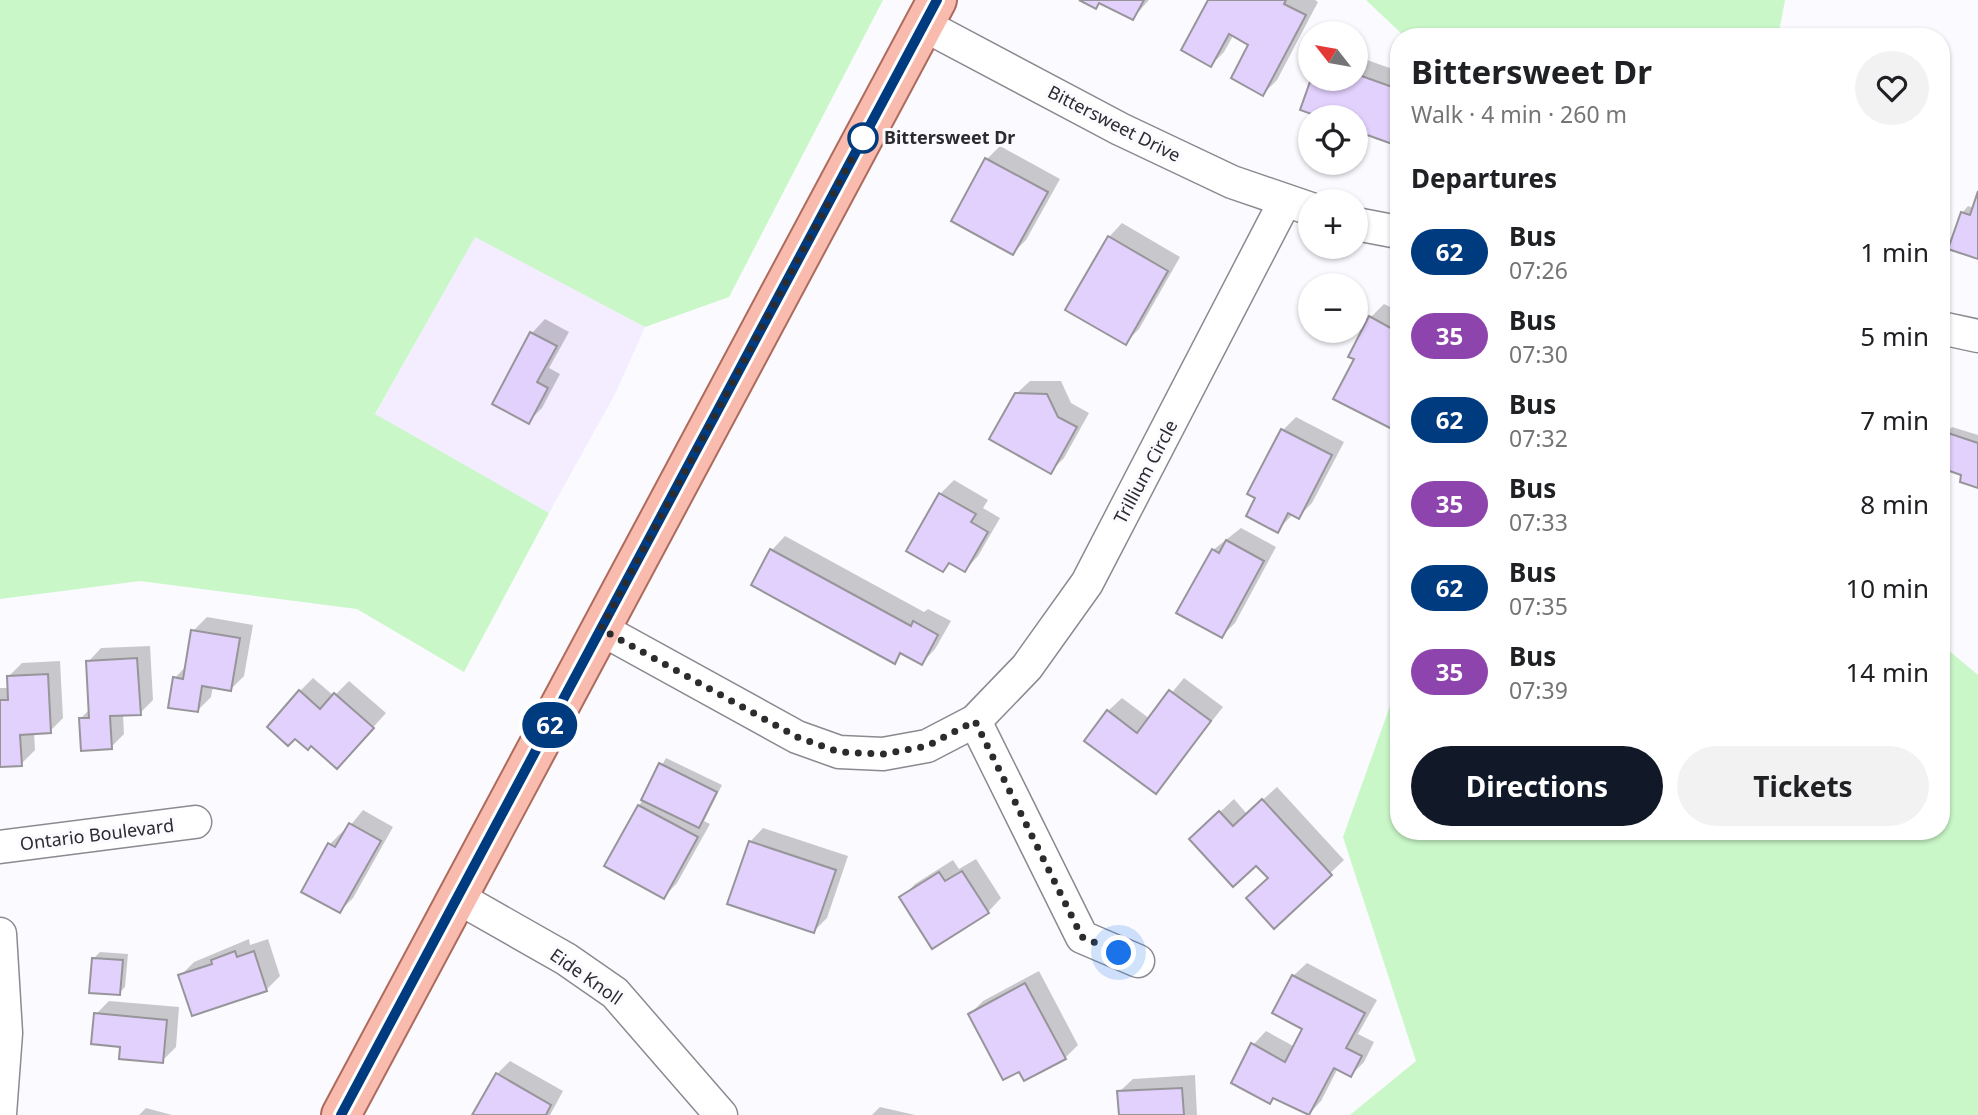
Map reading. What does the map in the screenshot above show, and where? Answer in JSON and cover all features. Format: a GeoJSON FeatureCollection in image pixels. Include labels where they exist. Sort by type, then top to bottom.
{"type":"FeatureCollection","features":[{"type":"Feature","properties":{"kind":"main road"},"geometry":{"type":"LineString","coordinates":[[341,1115],[930,12]]}},
{"type":"Feature","properties":{"kind":"street","name":"Bittersweet Drive"},"geometry":{"type":"LineString","coordinates":[[930,12],[1120,129],[1232,182],[1298,205]]}},
{"type":"Feature","properties":{"kind":"street","name":"Trillium Circle"},"geometry":{"type":"LineString","coordinates":[[601,629],[797,737],[839,752],[883,754],[927,746],[975,721],[1027,667],[1087,583],[1298,205]]}},
{"type":"Feature","properties":{"kind":"street"},"geometry":{"type":"LineString","coordinates":[[1368,226],[1390,230]]}},
{"type":"Feature","properties":{"kind":"street"},"geometry":{"type":"LineString","coordinates":[[1950,330],[1978,336]]}},
{"type":"Feature","properties":{"kind":"street"},"geometry":{"type":"LineString","coordinates":[[975,721],[1082,937],[1138,961]]}},
{"type":"Feature","properties":{"kind":"street","name":"Ontario Boulevard"},"geometry":{"type":"LineString","coordinates":[[0,846],[195,822]]}},
{"type":"Feature","properties":{"kind":"street","name":"Eide Knoll"},"geometry":{"type":"LineString","coordinates":[[457,897],[566,960],[615,993],[721,1115]]}},
{"type":"Feature","properties":{"kind":"street"},"geometry":{"type":"LineString","coordinates":[[0,934],[6,1033],[0,1115]]}},
{"type":"Feature","properties":{"kind":"shaded area"},"geometry":{"type":"Polygon","coordinates":[[[475,236],[645,327],[615,394],[549,513],[375,415],[475,236]]]}},
{"type":"Feature","properties":{"kind":"green space"},"geometry":{"type":"Polygon","coordinates":[[[0,0],[883,0],[729,297],[645,327],[475,237],[375,414],[549,513],[464,672],[357,609],[140,581],[0,599],[0,0]]]}},
{"type":"Feature","properties":{"kind":"green space"},"geometry":{"type":"Polygon","coordinates":[[[1366,0],[1785,0],[1780,28],[1396,28],[1366,0]]]}},
{"type":"Feature","properties":{"kind":"green space"},"geometry":{"type":"Polygon","coordinates":[[[1950,652],[1978,675],[1978,1115],[1350,1115],[1416,1061],[1343,837],[1390,706],[1390,840],[1950,840],[1950,652]]]}},
{"type":"Feature","properties":{"kind":"building"},"geometry":{"type":"Polygon","coordinates":[[[1079,0],[1144,0],[1133,20],[1099,3],[1096,9],[1079,0]]]}},
{"type":"Feature","properties":{"kind":"building"},"geometry":{"type":"Polygon","coordinates":[[[1208,0],[1286,0],[1284,4],[1306,15],[1303,21],[1298,21],[1298,30],[1263,96],[1231,78],[1248,45],[1229,34],[1211,67],[1181,50],[1208,0]]]}},
{"type":"Feature","properties":{"kind":"building"},"geometry":{"type":"Polygon","coordinates":[[[1368,78],[1390,86],[1390,143],[1368,135],[1368,105],[1302,105],[1307,91],[1368,91],[1368,78]]]}},
{"type":"Feature","properties":{"kind":"building"},"geometry":{"type":"Polygon","coordinates":[[[985,158],[1048,192],[1013,255],[951,221],[985,158]]]}},
{"type":"Feature","properties":{"kind":"building"},"geometry":{"type":"Polygon","coordinates":[[[1978,191],[1978,259],[1950,250],[1961,212],[1970,215],[1978,191]]]}},
{"type":"Feature","properties":{"kind":"building"},"geometry":{"type":"Polygon","coordinates":[[[1108,236],[1168,271],[1126,345],[1065,310],[1108,236]]]}},
{"type":"Feature","properties":{"kind":"building"},"geometry":{"type":"Polygon","coordinates":[[[1369,316],[1390,328],[1390,428],[1333,399],[1354,359],[1348,357],[1355,343],[1368,343],[1369,316]]]}},
{"type":"Feature","properties":{"kind":"building"},"geometry":{"type":"Polygon","coordinates":[[[530,332],[557,346],[537,382],[548,388],[529,424],[492,404],[530,332]]]}},
{"type":"Feature","properties":{"kind":"building"},"geometry":{"type":"Polygon","coordinates":[[[1015,393],[1047,394],[1058,417],[1077,427],[1051,474],[989,439],[1015,393]]]}},
{"type":"Feature","properties":{"kind":"building"},"geometry":{"type":"Polygon","coordinates":[[[1281,429],[1332,455],[1299,519],[1288,513],[1278,533],[1246,516],[1255,498],[1247,494],[1281,429]]]}},
{"type":"Feature","properties":{"kind":"building"},"geometry":{"type":"Polygon","coordinates":[[[1950,434],[1978,443],[1978,488],[1960,482],[1961,475],[1950,471],[1950,434]]]}},
{"type":"Feature","properties":{"kind":"building"},"geometry":{"type":"Polygon","coordinates":[[[939,493],[976,514],[971,522],[988,532],[965,572],[949,563],[943,572],[906,551],[939,493]]]}},
{"type":"Feature","properties":{"kind":"building"},"geometry":{"type":"Polygon","coordinates":[[[1226,540],[1264,561],[1222,638],[1176,613],[1212,549],[1219,553],[1226,540]]]}},
{"type":"Feature","properties":{"kind":"building"},"geometry":{"type":"Polygon","coordinates":[[[770,549],[911,626],[913,621],[938,635],[922,665],[900,653],[895,664],[751,585],[770,549]]]}},
{"type":"Feature","properties":{"kind":"building"},"geometry":{"type":"Polygon","coordinates":[[[191,630],[240,638],[231,691],[202,686],[198,712],[168,708],[173,677],[183,679],[191,630]]]}},
{"type":"Feature","properties":{"kind":"building"},"geometry":{"type":"Polygon","coordinates":[[[137,658],[141,715],[110,716],[112,749],[81,751],[79,718],[89,718],[86,661],[137,658]]]}},
{"type":"Feature","properties":{"kind":"building"},"geometry":{"type":"Polygon","coordinates":[[[48,674],[51,733],[20,735],[22,766],[0,767],[0,700],[8,700],[7,676],[48,674]]]}},
{"type":"Feature","properties":{"kind":"building"},"geometry":{"type":"Polygon","coordinates":[[[299,690],[320,709],[334,693],[374,728],[337,769],[311,746],[308,750],[295,739],[288,746],[267,727],[299,690]]]}},
{"type":"Feature","properties":{"kind":"building"},"geometry":{"type":"Polygon","coordinates":[[[1169,690],[1211,721],[1156,794],[1084,741],[1107,710],[1137,733],[1169,690]]]}},
{"type":"Feature","properties":{"kind":"building"},"geometry":{"type":"Polygon","coordinates":[[[659,763],[717,792],[699,828],[641,800],[659,763]]]}},
{"type":"Feature","properties":{"kind":"building"},"geometry":{"type":"Polygon","coordinates":[[[1262,799],[1332,875],[1274,929],[1246,898],[1268,878],[1256,866],[1233,887],[1189,839],[1219,811],[1233,826],[1262,799]]]}},
{"type":"Feature","properties":{"kind":"building"},"geometry":{"type":"Polygon","coordinates":[[[638,805],[698,837],[664,899],[604,866],[638,805]]]}},
{"type":"Feature","properties":{"kind":"building"},"geometry":{"type":"Polygon","coordinates":[[[349,823],[381,841],[340,913],[301,892],[328,843],[335,847],[349,823]]]}},
{"type":"Feature","properties":{"kind":"building"},"geometry":{"type":"Polygon","coordinates":[[[749,841],[836,870],[814,933],[727,904],[749,841]]]}},
{"type":"Feature","properties":{"kind":"building"},"geometry":{"type":"Polygon","coordinates":[[[962,871],[989,913],[932,949],[899,897],[939,872],[945,881],[962,871]]]}},
{"type":"Feature","properties":{"kind":"building"},"geometry":{"type":"Polygon","coordinates":[[[235,951],[237,957],[254,951],[267,991],[192,1016],[178,975],[212,964],[211,960],[235,951]]]}},
{"type":"Feature","properties":{"kind":"building"},"geometry":{"type":"Polygon","coordinates":[[[92,958],[123,960],[120,995],[89,993],[92,958]]]}},
{"type":"Feature","properties":{"kind":"building"},"geometry":{"type":"Polygon","coordinates":[[[1292,975],[1365,1013],[1346,1048],[1362,1056],[1351,1077],[1334,1068],[1309,1115],[1273,1098],[1270,1104],[1231,1083],[1251,1043],[1285,1062],[1302,1029],[1272,1013],[1292,975]]]}},
{"type":"Feature","properties":{"kind":"building"},"geometry":{"type":"Polygon","coordinates":[[[1025,983],[1066,1059],[1024,1081],[1019,1072],[1003,1080],[968,1014],[1025,983]]]}},
{"type":"Feature","properties":{"kind":"building"},"geometry":{"type":"Polygon","coordinates":[[[94,1013],[167,1020],[163,1063],[119,1059],[120,1047],[91,1044],[94,1013]]]}},
{"type":"Feature","properties":{"kind":"building"},"geometry":{"type":"Polygon","coordinates":[[[496,1073],[551,1105],[546,1115],[472,1115],[496,1073]]]}},
{"type":"Feature","properties":{"kind":"building"},"geometry":{"type":"Polygon","coordinates":[[[1182,1088],[1184,1115],[1119,1115],[1117,1091],[1182,1088]]]}},
{"type":"Feature","properties":{"kind":"bus line","name":"62"},"geometry":{"type":"LineString","coordinates":[[341,1115],[937,0]]}},
{"type":"Feature","properties":{"kind":"place","name":"Bittersweet Dr"},"geometry":{"type":"Point","coordinates":[863,138]}},
{"type":"Feature","properties":{"kind":"route"},"geometry":{"type":"LineString","coordinates":[[863,138],[601,629],[797,737],[839,752],[883,754],[927,746],[975,721],[1082,937],[1119,953]]}}]}
